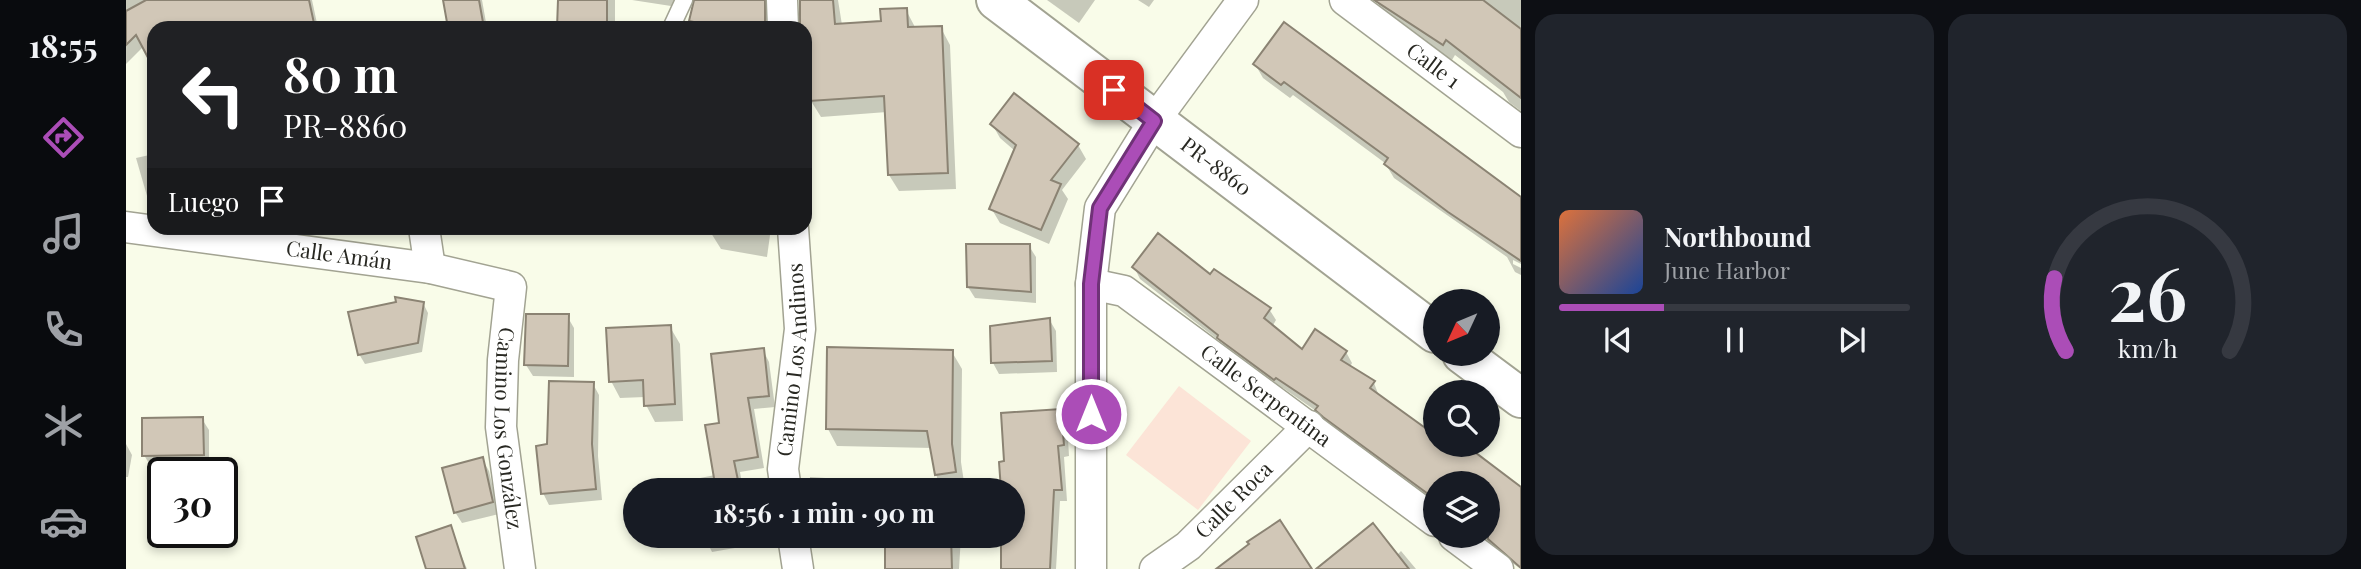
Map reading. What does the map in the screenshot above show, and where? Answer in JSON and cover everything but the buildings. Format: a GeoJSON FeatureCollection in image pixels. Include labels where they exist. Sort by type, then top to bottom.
{"type":"FeatureCollection","features":[{"type":"Feature","properties":{"kind":"street"},"geometry":{"type":"LineString","coordinates":[[782,0],[783,21]]}},
{"type":"Feature","properties":{"kind":"street","name":"PR-8860"},"geometry":{"type":"LineString","coordinates":[[996,0],[1423,324]]}},
{"type":"Feature","properties":{"kind":"street"},"geometry":{"type":"LineString","coordinates":[[1091,569],[1091,284],[1100,208],[1154,121],[1242,0]]}},
{"type":"Feature","properties":{"kind":"street","name":"Calle 1"},"geometry":{"type":"LineString","coordinates":[[1345,0],[1521,132]]}},
{"type":"Feature","properties":{"kind":"street","name":"Calle Amán"},"geometry":{"type":"LineString","coordinates":[[126,227],[147,230]]}},
{"type":"Feature","properties":{"kind":"street","name":"Calle Amán"},"geometry":{"type":"LineString","coordinates":[[185,235],[430,268],[511,287]]}},
{"type":"Feature","properties":{"kind":"street"},"geometry":{"type":"LineString","coordinates":[[426,235],[430,268]]}},
{"type":"Feature","properties":{"kind":"street","name":"Camino Los Andinos"},"geometry":{"type":"LineString","coordinates":[[784,478],[783,469],[800,329],[793,235]]}},
{"type":"Feature","properties":{"kind":"street","name":"Calle Serpentina"},"geometry":{"type":"LineString","coordinates":[[1091,284],[1124,292],[1423,512]]}},
{"type":"Feature","properties":{"kind":"street","name":"Camino Los González"},"geometry":{"type":"LineString","coordinates":[[511,287],[503,360],[501,427],[520,569]]}},
{"type":"Feature","properties":{"kind":"street"},"geometry":{"type":"LineString","coordinates":[[1478,366],[1521,398]]}},
{"type":"Feature","properties":{"kind":"street","name":"Calle Roca"},"geometry":{"type":"LineString","coordinates":[[1155,569],[1188,547],[1309,426]]}},
{"type":"Feature","properties":{"kind":"street"},"geometry":{"type":"LineString","coordinates":[[795,548],[798,569]]}},
{"type":"Feature","properties":{"kind":"street"},"geometry":{"type":"LineString","coordinates":[[1470,548],[1498,569]]}},
{"type":"Feature","properties":{"kind":"lane"},"geometry":{"type":"LineString","coordinates":[[674,21],[684,0]]}},
{"type":"Feature","properties":{"kind":"shaded area"},"geometry":{"type":"Polygon","coordinates":[[[1179,386],[1251,441],[1198,510],[1126,455],[1179,386]]]}},
{"type":"Feature","properties":{"kind":"route"},"geometry":{"type":"LineString","coordinates":[[1091,414],[1091,284],[1100,208],[1154,121],[1114,90]]}}]}
